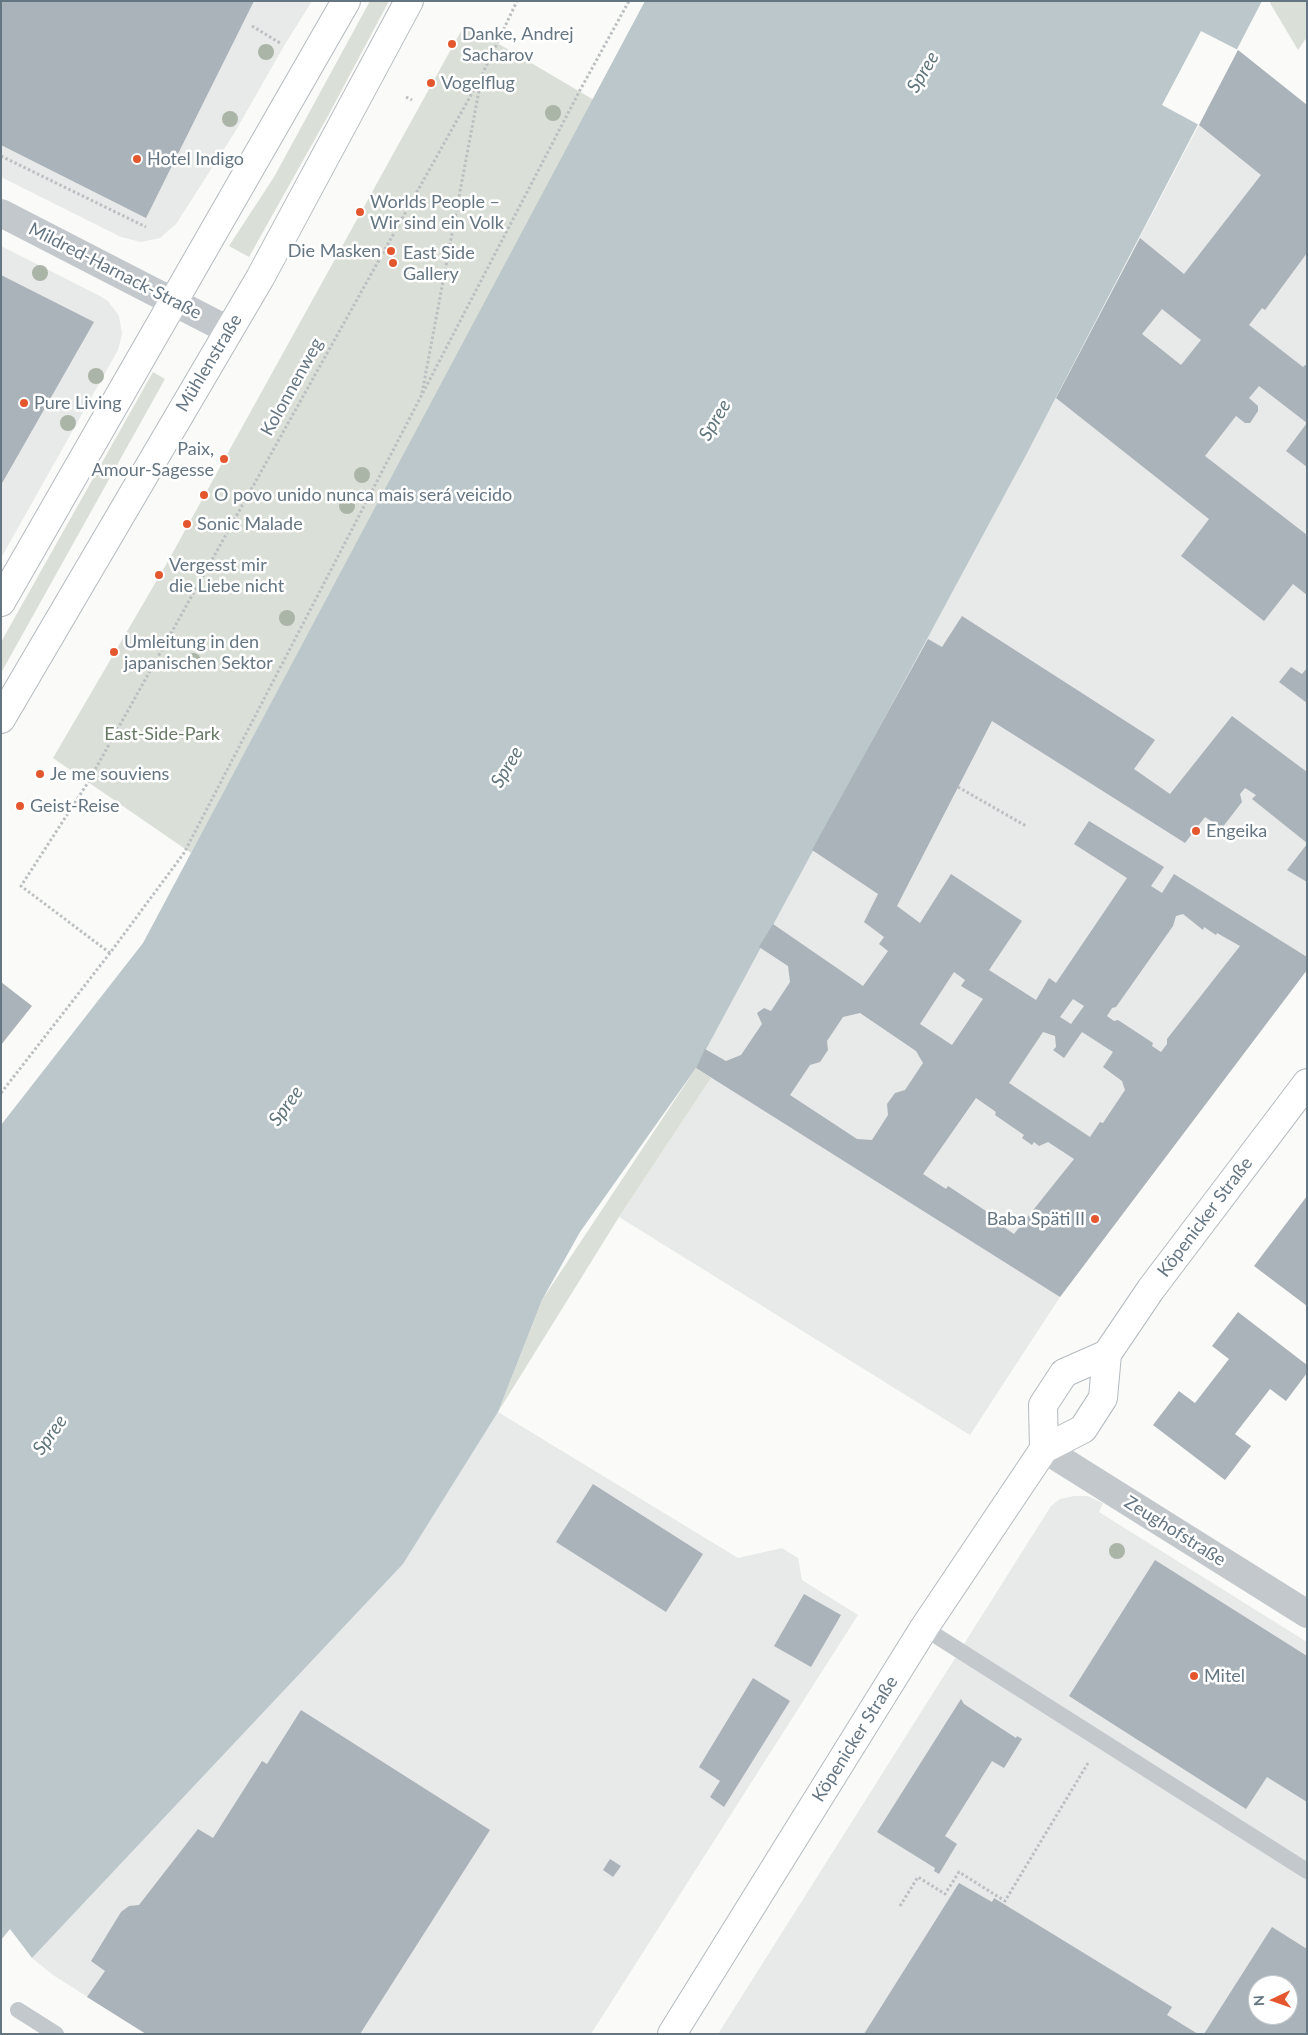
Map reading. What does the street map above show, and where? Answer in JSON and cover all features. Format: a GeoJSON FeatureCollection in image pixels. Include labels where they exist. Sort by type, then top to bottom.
{"type":"FeatureCollection","features":[{"type":"Feature","properties":{"kind":"main road"},"geometry":{"type":"LineString","coordinates":[[1,602],[346,1]]}},
{"type":"Feature","properties":{"kind":"main road","name":"Mühlenstraße"},"geometry":{"type":"LineString","coordinates":[[1,719],[260,278],[409,1]]}},
{"type":"Feature","properties":{"kind":"main road","name":"Köpenicker Straße"},"geometry":{"type":"LineString","coordinates":[[672,2034],[924,1628],[1044,1449],[1083,1429],[1103,1398],[1107,1354],[1151,1289],[1307,1084]]}},
{"type":"Feature","properties":{"kind":"main road"},"geometry":{"type":"LineString","coordinates":[[1044,1449],[1043,1406],[1054,1388],[1064,1374],[1107,1354]]}},
{"type":"Feature","properties":{"kind":"street","name":"Mildred-Harnack-Straße"},"geometry":{"type":"LineString","coordinates":[[1,213],[228,330]]}},
{"type":"Feature","properties":{"kind":"street","name":"Zeughofstraße"},"geometry":{"type":"LineString","coordinates":[[1044,1449],[1307,1614]]}},
{"type":"Feature","properties":{"kind":"lane"},"geometry":{"type":"LineString","coordinates":[[924,1628],[1307,1871]]}},
{"type":"Feature","properties":{"kind":"lane"},"geometry":{"type":"LineString","coordinates":[[18,2010],[56,2034]]}},
{"type":"Feature","properties":{"kind":"path","name":"Kolonnenweg"},"geometry":{"type":"LineString","coordinates":[[110,954],[21,886],[87,784],[481,77],[517,1]]}},
{"type":"Feature","properties":{"kind":"path"},"geometry":{"type":"LineString","coordinates":[[1,1093],[110,954],[184,853],[579,92],[629,1]]}},
{"type":"Feature","properties":{"kind":"path"},"geometry":{"type":"LineString","coordinates":[[252,26],[280,43]]}},
{"type":"Feature","properties":{"kind":"path"},"geometry":{"type":"LineString","coordinates":[[421,396],[481,77]]}},
{"type":"Feature","properties":{"kind":"path"},"geometry":{"type":"LineString","coordinates":[[406,97],[412,100]]}},
{"type":"Feature","properties":{"kind":"path"},"geometry":{"type":"LineString","coordinates":[[1,156],[146,227]]}},
{"type":"Feature","properties":{"kind":"path"},"geometry":{"type":"LineString","coordinates":[[958,787],[1026,826]]}},
{"type":"Feature","properties":{"kind":"path"},"geometry":{"type":"LineString","coordinates":[[900,1906],[918,1877],[945,1894],[959,1872],[1005,1901],[1102,1741]]}},
{"type":"Feature","properties":{"kind":"shaded area"},"geometry":{"type":"Polygon","coordinates":[[[1,1],[312,1],[235,132],[176,224],[160,238],[141,242],[121,237],[1,177],[1,1]]]}},
{"type":"Feature","properties":{"kind":"shaded area"},"geometry":{"type":"Polygon","coordinates":[[[1238,50],[1307,105],[1307,970],[1060,1297],[970,1435],[619,1217],[711,1078],[696,1068],[1056,398],[1238,50]]]}},
{"type":"Feature","properties":{"kind":"shaded area"},"geometry":{"type":"Polygon","coordinates":[[[1,246],[108,301],[119,316],[122,334],[118,350],[1,558],[1,246]]]}},
{"type":"Feature","properties":{"kind":"shaded area"},"geometry":{"type":"Polygon","coordinates":[[[498,1412],[738,1558],[782,1548],[798,1558],[802,1580],[858,1615],[591,2034],[146,2034],[53,1975],[32,1958],[403,1564],[498,1412]]]}},
{"type":"Feature","properties":{"kind":"shaded area"},"geometry":{"type":"Polygon","coordinates":[[[1074,1496],[1088,1496],[1103,1503],[1099,1512],[1307,1642],[1307,2034],[718,2034],[1051,1506],[1060,1499],[1074,1496]]]}},
{"type":"Feature","properties":{"kind":"green space"},"geometry":{"type":"Polygon","coordinates":[[[370,1],[389,1],[329,114],[249,257],[229,246],[274,177],[370,1]]]}},
{"type":"Feature","properties":{"kind":"green space"},"geometry":{"type":"Polygon","coordinates":[[[1271,1],[1307,1],[1307,37],[1298,50],[1270,3],[1271,1]]]}},
{"type":"Feature","properties":{"kind":"green space","name":"East-Side-Park"},"geometry":{"type":"Polygon","coordinates":[[[465,24],[594,100],[191,853],[53,758],[167,563],[465,24]]]}},
{"type":"Feature","properties":{"kind":"green space"},"geometry":{"type":"Polygon","coordinates":[[[153,372],[165,379],[1,673],[1,642],[153,372]]]}},
{"type":"Feature","properties":{"kind":"green space"},"geometry":{"type":"Polygon","coordinates":[[[696,1068],[711,1078],[619,1217],[498,1412],[542,1300],[696,1068]]]}},
{"type":"Feature","properties":{"kind":"water","name":"Spree"},"geometry":{"type":"Polygon","coordinates":[[[645,1],[1262,1],[1025,457],[696,1068],[580,1232],[542,1300],[498,1412],[403,1564],[32,1958],[10,1929],[1,1940],[1,1125],[143,943],[645,1]]]}},
{"type":"Feature","properties":{"kind":"pier"},"geometry":{"type":"Polygon","coordinates":[[[1201,31],[1238,50],[1199,125],[1162,105],[1201,31]]]}},
{"type":"Feature","properties":{"kind":"building"},"geometry":{"type":"Polygon","coordinates":[[[1,1],[254,1],[146,218],[1,145],[1,1]]]}},
{"type":"Feature","properties":{"kind":"building"},"geometry":{"type":"Polygon","coordinates":[[[1238,50],[1307,105],[1307,253],[1265,310],[1262,308],[1249,325],[1303,367],[1307,366],[1307,423],[1259,386],[1249,398],[1258,406],[1258,411],[1250,423],[1245,423],[1236,416],[1205,456],[1307,535],[1307,595],[1293,584],[1264,621],[1181,556],[1209,519],[1056,398],[1140,238],[1184,274],[1261,175],[1199,125],[1238,50]],[[1162,309],[1142,334],[1181,365],[1201,340],[1162,309]]]}},
{"type":"Feature","properties":{"kind":"building","name":"Pure Living"},"geometry":{"type":"Polygon","coordinates":[[[1,275],[94,322],[1,485],[1,275]]]}},
{"type":"Feature","properties":{"kind":"building"},"geometry":{"type":"Polygon","coordinates":[[[1307,423],[1307,467],[1286,451],[1307,423]]]}},
{"type":"Feature","properties":{"kind":"building"},"geometry":{"type":"Polygon","coordinates":[[[962,616],[1155,740],[1134,769],[1170,794],[1232,716],[1307,772],[1307,843],[1252,799],[1256,795],[1245,788],[1240,794],[1242,802],[1222,828],[1205,817],[1185,843],[992,721],[897,906],[920,923],[951,874],[1022,921],[989,970],[1036,1000],[1049,978],[1056,983],[1127,878],[1074,844],[1089,821],[1164,867],[1151,886],[1162,893],[1174,874],[1307,957],[1307,970],[1060,1297],[696,1068],[705,1049],[726,1061],[741,1055],[762,1024],[757,1013],[764,1008],[771,1011],[790,982],[788,966],[759,947],[773,924],[863,986],[888,951],[879,944],[884,937],[864,922],[878,894],[812,850],[928,639],[942,647],[962,616]],[[1183,914],[1176,916],[1173,926],[1116,1007],[1112,1008],[1107,1016],[1114,1021],[1118,1020],[1153,1043],[1152,1046],[1161,1052],[1167,1044],[1167,1039],[1240,946],[1204,927],[1203,930],[1183,914]],[[954,972],[920,1024],[952,1045],[983,999],[961,986],[965,980],[954,972]],[[1073,999],[1060,1017],[1071,1024],[1084,1006],[1073,999]],[[860,1013],[843,1017],[827,1041],[828,1050],[820,1062],[810,1065],[790,1095],[857,1139],[872,1140],[888,1115],[887,1104],[895,1093],[905,1090],[923,1063],[916,1051],[860,1013]],[[1043,1032],[1009,1083],[1090,1137],[1100,1122],[1103,1123],[1125,1090],[1122,1081],[1103,1067],[1113,1052],[1082,1032],[1064,1058],[1053,1050],[1056,1047],[1055,1036],[1043,1032]],[[976,1098],[923,1174],[946,1189],[948,1186],[992,1215],[990,1218],[1014,1234],[1074,1159],[1048,1142],[1039,1146],[1034,1142],[1032,1145],[1022,1138],[1024,1135],[995,1115],[996,1112],[976,1098]]]}},
{"type":"Feature","properties":{"kind":"building"},"geometry":{"type":"Polygon","coordinates":[[[1291,667],[1302,674],[1307,668],[1307,703],[1279,682],[1291,667]]]}},
{"type":"Feature","properties":{"kind":"building"},"geometry":{"type":"Polygon","coordinates":[[[1307,844],[1307,882],[1287,870],[1307,844]]]}},
{"type":"Feature","properties":{"kind":"building"},"geometry":{"type":"Polygon","coordinates":[[[1,982],[32,1006],[1,1045],[1,982]]]}},
{"type":"Feature","properties":{"kind":"building"},"geometry":{"type":"Polygon","coordinates":[[[1307,1196],[1307,1306],[1254,1266],[1307,1196]]]}},
{"type":"Feature","properties":{"kind":"building"},"geometry":{"type":"Polygon","coordinates":[[[1238,1312],[1307,1365],[1307,1373],[1286,1401],[1270,1389],[1235,1434],[1251,1446],[1225,1480],[1153,1425],[1179,1391],[1195,1403],[1229,1359],[1212,1346],[1238,1312]]]}},
{"type":"Feature","properties":{"kind":"building"},"geometry":{"type":"Polygon","coordinates":[[[593,1484],[703,1554],[666,1612],[556,1542],[593,1484]]]}},
{"type":"Feature","properties":{"kind":"building","name":"Mitel"},"geometry":{"type":"Polygon","coordinates":[[[1155,1560],[1307,1656],[1307,1802],[1267,1777],[1246,1809],[1069,1696],[1155,1560]]]}},
{"type":"Feature","properties":{"kind":"building"},"geometry":{"type":"Polygon","coordinates":[[[804,1594],[841,1615],[811,1667],[774,1646],[804,1594]]]}},
{"type":"Feature","properties":{"kind":"building"},"geometry":{"type":"Polygon","coordinates":[[[753,1678],[790,1701],[724,1807],[710,1797],[720,1781],[699,1767],[753,1678]]]}},
{"type":"Feature","properties":{"kind":"building"},"geometry":{"type":"Polygon","coordinates":[[[961,1699],[964,1704],[1016,1738],[1017,1736],[1022,1739],[1004,1768],[992,1761],[945,1836],[957,1844],[939,1874],[934,1871],[935,1868],[877,1832],[961,1699]]]}},
{"type":"Feature","properties":{"kind":"building"},"geometry":{"type":"Polygon","coordinates":[[[301,1710],[490,1830],[360,2034],[146,2034],[87,1997],[105,1971],[91,1961],[121,1912],[129,1906],[139,1905],[198,1829],[213,1838],[262,1761],[267,1764],[301,1710]]]}},
{"type":"Feature","properties":{"kind":"building"},"geometry":{"type":"Polygon","coordinates":[[[610,1859],[621,1866],[613,1877],[603,1870],[610,1859]]]}},
{"type":"Feature","properties":{"kind":"building"},"geometry":{"type":"Polygon","coordinates":[[[959,1883],[992,1902],[994,1898],[1172,2007],[1167,2015],[1198,2034],[864,2034],[959,1883]]]}},
{"type":"Feature","properties":{"kind":"building"},"geometry":{"type":"Polygon","coordinates":[[[1272,1927],[1307,1949],[1307,2034],[1204,2034],[1272,1927]]]}},
{"type":"Feature","properties":{"kind":"place","name":"Danke, Andrej Sacharov"},"geometry":{"type":"Point","coordinates":[452,44]}},
{"type":"Feature","properties":{"kind":"place","name":"Vogelflug"},"geometry":{"type":"Point","coordinates":[431,83]}},
{"type":"Feature","properties":{"kind":"place","name":"Hotel Indigo"},"geometry":{"type":"Point","coordinates":[137,159]}},
{"type":"Feature","properties":{"kind":"place","name":"Worlds People – Wir sind ein Volk"},"geometry":{"type":"Point","coordinates":[360,212]}},
{"type":"Feature","properties":{"kind":"place","name":"Die Masken"},"geometry":{"type":"Point","coordinates":[391,251]}},
{"type":"Feature","properties":{"kind":"place","name":"East Side Gallery"},"geometry":{"type":"Point","coordinates":[393,263]}},
{"type":"Feature","properties":{"kind":"place","name":"Pure Living"},"geometry":{"type":"Point","coordinates":[24,403]}},
{"type":"Feature","properties":{"kind":"place","name":"Paix, Amour-Sagesse"},"geometry":{"type":"Point","coordinates":[224,459]}},
{"type":"Feature","properties":{"kind":"place","name":"O povo unido nunca mais será veicido"},"geometry":{"type":"Point","coordinates":[204,495]}},
{"type":"Feature","properties":{"kind":"place","name":"Sonic Malade"},"geometry":{"type":"Point","coordinates":[187,524]}},
{"type":"Feature","properties":{"kind":"place","name":"Vergesst mir die Liebe nicht"},"geometry":{"type":"Point","coordinates":[159,575]}},
{"type":"Feature","properties":{"kind":"place","name":"Umleitung in den japanischen Sektor"},"geometry":{"type":"Point","coordinates":[114,652]}},
{"type":"Feature","properties":{"kind":"place","name":"Je me souviens"},"geometry":{"type":"Point","coordinates":[40,774]}},
{"type":"Feature","properties":{"kind":"place","name":"Geist-Reise"},"geometry":{"type":"Point","coordinates":[20,806]}},
{"type":"Feature","properties":{"kind":"place","name":"Engeika"},"geometry":{"type":"Point","coordinates":[1196,831]}},
{"type":"Feature","properties":{"kind":"place","name":"Baba Späti II"},"geometry":{"type":"Point","coordinates":[1095,1219]}},
{"type":"Feature","properties":{"kind":"place","name":"Mitel"},"geometry":{"type":"Point","coordinates":[1194,1676]}}]}
